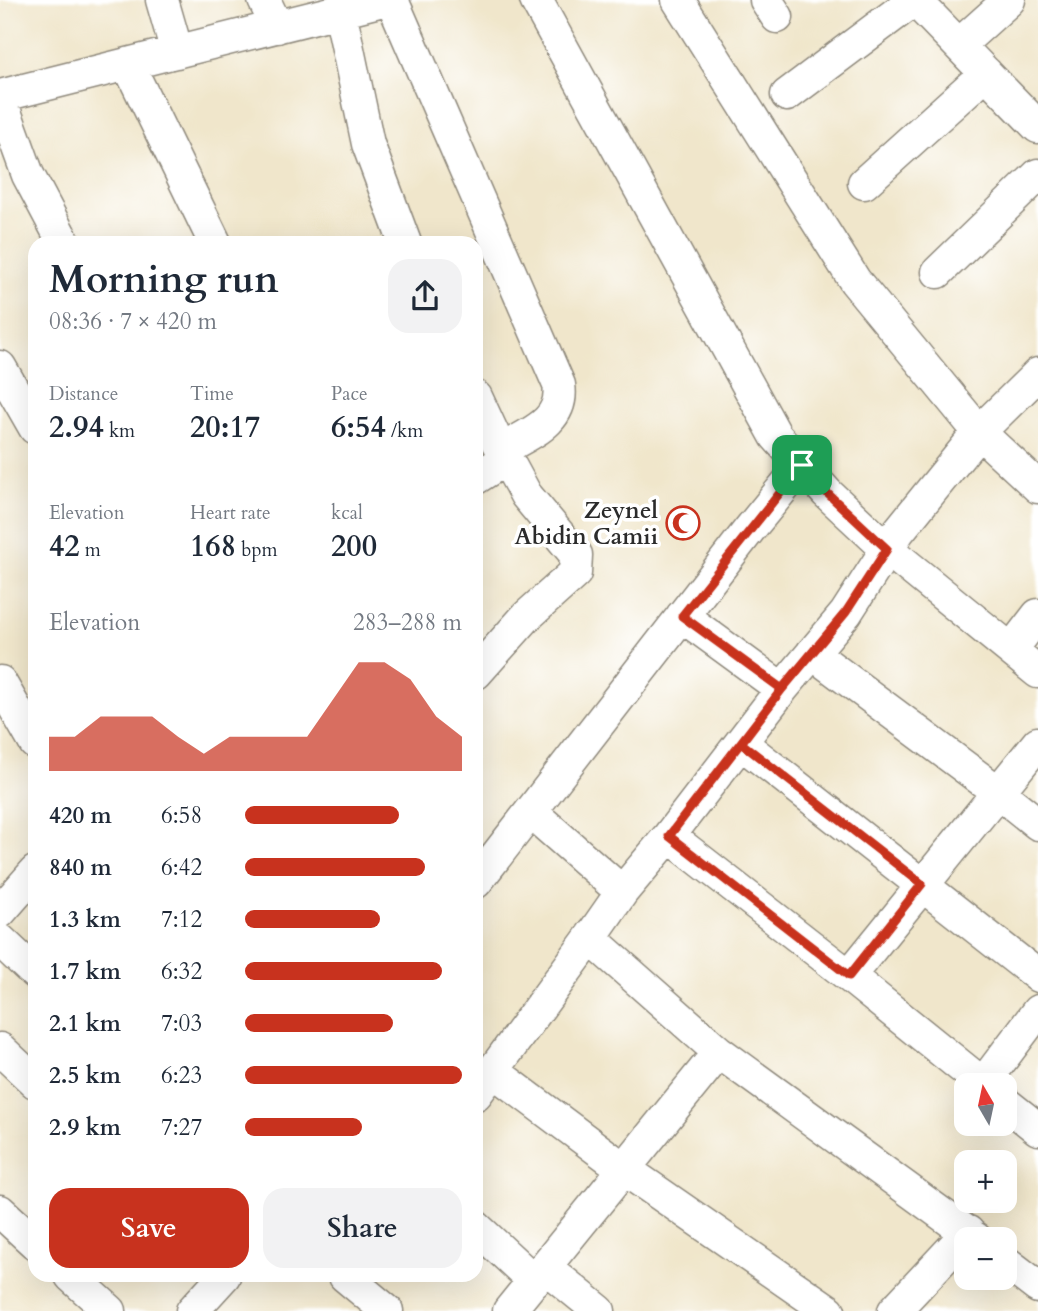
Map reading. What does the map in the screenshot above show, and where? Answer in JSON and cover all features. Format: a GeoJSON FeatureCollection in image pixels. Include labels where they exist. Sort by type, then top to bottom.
{"type":"FeatureCollection","features":[{"type":"Feature","properties":{"kind":"street"},"geometry":{"type":"LineString","coordinates":[[162,0],[177,52]]}},
{"type":"Feature","properties":{"kind":"street"},"geometry":{"type":"LineString","coordinates":[[60,236],[28,175],[0,97],[177,52],[271,13],[340,11],[383,0]]}},
{"type":"Feature","properties":{"kind":"street"},"geometry":{"type":"LineString","coordinates":[[392,0],[559,385],[562,399],[556,412],[542,426],[483,472]]}},
{"type":"Feature","properties":{"kind":"street"},"geometry":{"type":"LineString","coordinates":[[536,0],[776,436],[827,493],[887,549],[1038,672]]}},
{"type":"Feature","properties":{"kind":"street"},"geometry":{"type":"LineString","coordinates":[[678,0],[855,281],[979,432],[1038,487]]}},
{"type":"Feature","properties":{"kind":"street"},"geometry":{"type":"LineString","coordinates":[[787,95],[914,0],[1038,127]]}},
{"type":"Feature","properties":{"kind":"street"},"geometry":{"type":"LineString","coordinates":[[958,45],[1009,0]]}},
{"type":"Feature","properties":{"kind":"street"},"geometry":{"type":"LineString","coordinates":[[340,11],[368,144],[402,236]]}},
{"type":"Feature","properties":{"kind":"street"},"geometry":{"type":"LineString","coordinates":[[128,64],[212,236]]}},
{"type":"Feature","properties":{"kind":"street"},"geometry":{"type":"LineString","coordinates":[[864,183],[986,73]]}},
{"type":"Feature","properties":{"kind":"street"},"geometry":{"type":"LineString","coordinates":[[938,272],[1038,176]]}},
{"type":"Feature","properties":{"kind":"street"},"geometry":{"type":"LineString","coordinates":[[0,367],[28,416]]}},
{"type":"Feature","properties":{"kind":"street"},"geometry":{"type":"LineString","coordinates":[[829,1311],[624,1169],[485,1082],[622,892],[846,612],[898,532],[979,432],[1038,374]]}},
{"type":"Feature","properties":{"kind":"street"},"geometry":{"type":"LineString","coordinates":[[483,411],[526,495],[576,555],[575,573],[526,617],[483,665]]}},
{"type":"Feature","properties":{"kind":"street"},"geometry":{"type":"LineString","coordinates":[[483,872],[802,465]]}},
{"type":"Feature","properties":{"kind":"street"},"geometry":{"type":"LineString","coordinates":[[1010,650],[1038,615]]}},
{"type":"Feature","properties":{"kind":"street"},"geometry":{"type":"LineString","coordinates":[[682,616],[782,689]]}},
{"type":"Feature","properties":{"kind":"street"},"geometry":{"type":"LineString","coordinates":[[812,653],[1038,824]]}},
{"type":"Feature","properties":{"kind":"street"},"geometry":{"type":"LineString","coordinates":[[0,682],[28,731]]}},
{"type":"Feature","properties":{"kind":"street"},"geometry":{"type":"LineString","coordinates":[[741,743],[1038,976]]}},
{"type":"Feature","properties":{"kind":"street"},"geometry":{"type":"LineString","coordinates":[[849,976],[1038,744]]}},
{"type":"Feature","properties":{"kind":"street"},"geometry":{"type":"LineString","coordinates":[[531,811],[622,892]]}},
{"type":"Feature","properties":{"kind":"street"},"geometry":{"type":"LineString","coordinates":[[669,836],[968,1073]]}},
{"type":"Feature","properties":{"kind":"street"},"geometry":{"type":"LineString","coordinates":[[0,912],[28,880]]}},
{"type":"Feature","properties":{"kind":"street"},"geometry":{"type":"LineString","coordinates":[[590,938],[719,1052],[960,1227]]}},
{"type":"Feature","properties":{"kind":"street"},"geometry":{"type":"LineString","coordinates":[[0,940],[28,966]]}},
{"type":"Feature","properties":{"kind":"street"},"geometry":{"type":"LineString","coordinates":[[992,1073],[1038,1011]]}},
{"type":"Feature","properties":{"kind":"street"},"geometry":{"type":"LineString","coordinates":[[0,1049],[28,1076]]}},
{"type":"Feature","properties":{"kind":"street"},"geometry":{"type":"LineString","coordinates":[[509,1311],[719,1052]]}},
{"type":"Feature","properties":{"kind":"street"},"geometry":{"type":"LineString","coordinates":[[1017,1112],[1038,1129]]}},
{"type":"Feature","properties":{"kind":"street"},"geometry":{"type":"LineString","coordinates":[[0,1211],[28,1237]]}},
{"type":"Feature","properties":{"kind":"street"},"geometry":{"type":"LineString","coordinates":[[483,1232],[539,1274],[599,1311]]}},
{"type":"Feature","properties":{"kind":"street"},"geometry":{"type":"LineString","coordinates":[[894,1311],[954,1253]]}},
{"type":"Feature","properties":{"kind":"street"},"geometry":{"type":"LineString","coordinates":[[1017,1271],[1038,1287]]}},
{"type":"Feature","properties":{"kind":"street"},"geometry":{"type":"LineString","coordinates":[[78,1282],[110,1311]]}},
{"type":"Feature","properties":{"kind":"street"},"geometry":{"type":"LineString","coordinates":[[193,1311],[219,1282]]}},
{"type":"Feature","properties":{"kind":"street"},"geometry":{"type":"LineString","coordinates":[[352,1282],[387,1311]]}},
{"type":"Feature","properties":{"kind":"place","name":"Zeynel Abidin Camii"},"geometry":{"type":"Point","coordinates":[683,523]}},
{"type":"Feature","properties":{"kind":"route"},"geometry":{"type":"LineString","coordinates":[[802,465],[682,616],[782,689],[741,743],[922,884],[849,976],[669,836],[782,689],[846,612],[887,549],[827,493],[802,465]]}}]}
